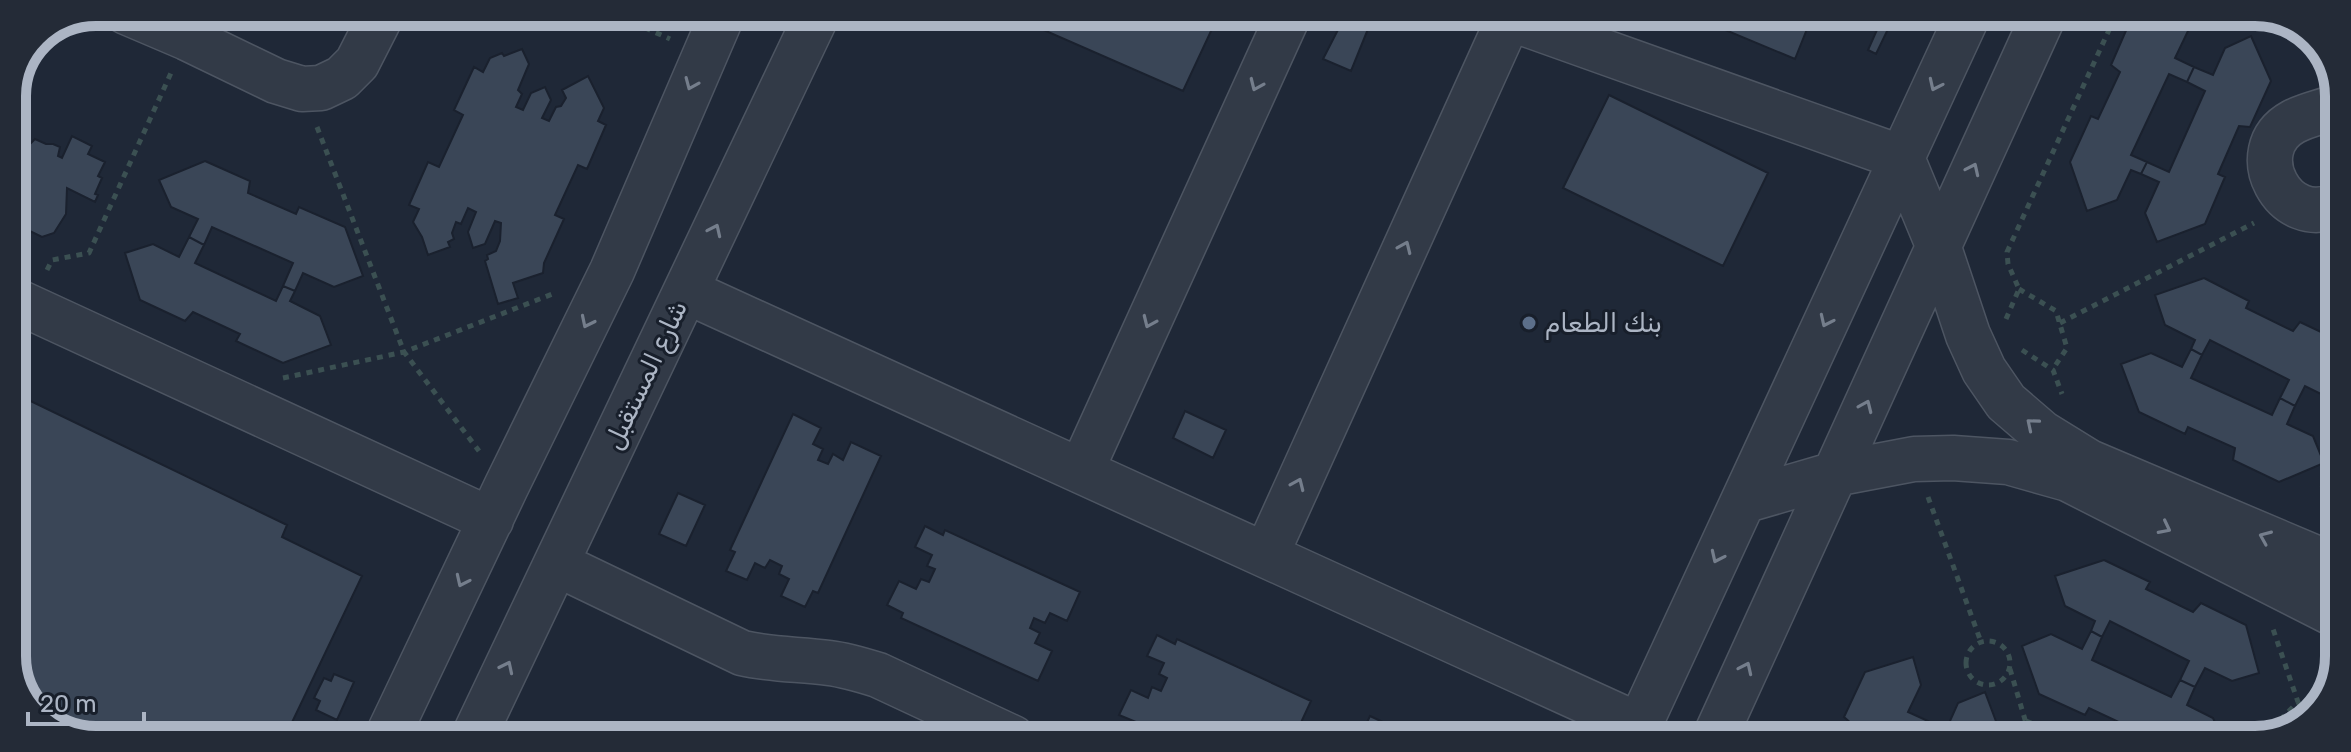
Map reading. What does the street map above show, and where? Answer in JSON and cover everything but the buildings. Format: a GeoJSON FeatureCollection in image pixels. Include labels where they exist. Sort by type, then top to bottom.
{"type":"FeatureCollection","features":[{"type":"Feature","properties":{"kind":"street"},"geometry":{"type":"LineString","coordinates":[[159,26],[276,81],[302,89],[321,88],[342,78],[357,63],[376,26]]}},
{"type":"Feature","properties":{"kind":"street"},"geometry":{"type":"LineString","coordinates":[[392,726],[612,271],[717,26]]}},
{"type":"Feature","properties":{"kind":"street","name":"شارع المستقبل"},"geometry":{"type":"LineString","coordinates":[[479,726],[812,26]]}},
{"type":"Feature","properties":{"kind":"street"},"geometry":{"type":"LineString","coordinates":[[1081,471],[1284,26]]}},
{"type":"Feature","properties":{"kind":"street"},"geometry":{"type":"LineString","coordinates":[[1266,555],[1505,26]]}},
{"type":"Feature","properties":{"kind":"street"},"geometry":{"type":"LineString","coordinates":[[1538,26],[1902,158],[1938,245],[1968,335],[1984,370],[2006,402],[2042,433],[2089,462],[2325,562]]}},
{"type":"Feature","properties":{"kind":"street"},"geometry":{"type":"LineString","coordinates":[[1639,726],[1963,26]]}},
{"type":"Feature","properties":{"kind":"street"},"geometry":{"type":"LineString","coordinates":[[1720,726],[2039,26]]}},
{"type":"Feature","properties":{"kind":"street"},"geometry":{"type":"LineString","coordinates":[[2325,117],[2292,122],[2278,136],[2270,153],[2271,172],[2278,190],[2292,203],[2310,210],[2325,209]]}},
{"type":"Feature","properties":{"kind":"street"},"geometry":{"type":"LineString","coordinates":[[686,291],[1266,555],[1623,726]]}},
{"type":"Feature","properties":{"kind":"street"},"geometry":{"type":"LineString","coordinates":[[26,305],[498,503]]}},
{"type":"Feature","properties":{"kind":"street"},"geometry":{"type":"LineString","coordinates":[[1743,501],[1835,474],[1914,459],[2008,462],[2068,479],[2325,609]]}},
{"type":"Feature","properties":{"kind":"street"},"geometry":{"type":"LineString","coordinates":[[557,564],[742,653],[784,661],[855,667],[987,726]]}},
{"type":"Feature","properties":{"kind":"path"},"geometry":{"type":"LineString","coordinates":[[640,26],[704,55]]}},
{"type":"Feature","properties":{"kind":"path"},"geometry":{"type":"LineString","coordinates":[[2053,370],[2067,348],[2056,311],[2019,289],[2008,264],[2007,252],[2111,26]]}},
{"type":"Feature","properties":{"kind":"path"},"geometry":{"type":"LineString","coordinates":[[26,293],[52,260],[89,253],[187,38]]}},
{"type":"Feature","properties":{"kind":"path"},"geometry":{"type":"LineString","coordinates":[[302,89],[404,352],[498,503]]}},
{"type":"Feature","properties":{"kind":"path"},"geometry":{"type":"LineString","coordinates":[[2060,323],[2292,203]]}},
{"type":"Feature","properties":{"kind":"path"},"geometry":{"type":"LineString","coordinates":[[271,380],[404,352],[612,271]]}},
{"type":"Feature","properties":{"kind":"path"},"geometry":{"type":"LineString","coordinates":[[2004,324],[2019,289]]}},
{"type":"Feature","properties":{"kind":"path"},"geometry":{"type":"LineString","coordinates":[[2013,345],[2053,370],[2063,396]]}},
{"type":"Feature","properties":{"kind":"path"},"geometry":{"type":"LineString","coordinates":[[1914,459],[1981,642]]}},
{"type":"Feature","properties":{"kind":"path"},"geometry":{"type":"LineString","coordinates":[[2322,485],[2325,491]]}},
{"type":"Feature","properties":{"kind":"path"},"geometry":{"type":"LineString","coordinates":[[2253,571],[2301,708]]}},
{"type":"Feature","properties":{"kind":"path"},"geometry":{"type":"LineString","coordinates":[[2010,668],[2005,678],[1995,685],[1983,686],[1973,680],[1966,670],[1966,659],[1971,648],[1981,642],[1992,641],[2003,646],[2009,656],[2027,726]]}},
{"type":"Feature","properties":{"kind":"path"},"geometry":{"type":"LineString","coordinates":[[2278,722],[2298,702]]}},
{"type":"Feature","properties":{"kind":"path"},"geometry":{"type":"LineString","coordinates":[[2025,721],[2037,726]]}},
{"type":"Feature","properties":{"kind":"place","name":"بنك الطعام"},"geometry":{"type":"Point","coordinates":[1529,323]}}]}
